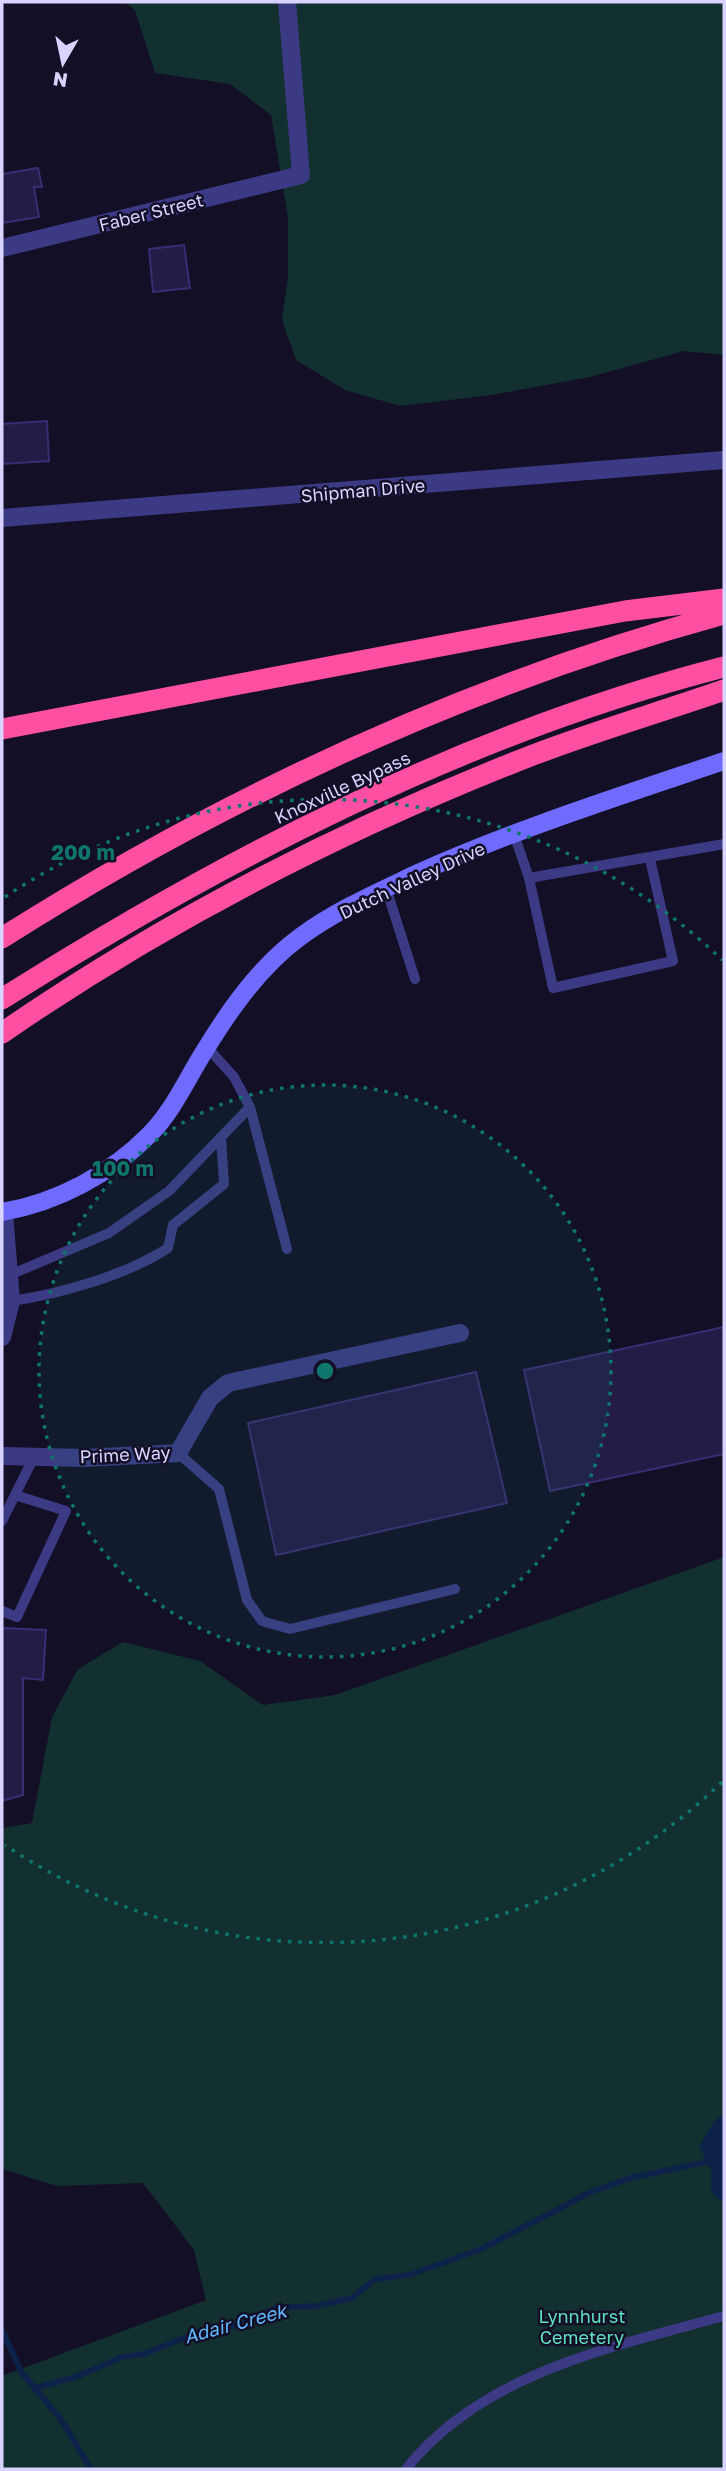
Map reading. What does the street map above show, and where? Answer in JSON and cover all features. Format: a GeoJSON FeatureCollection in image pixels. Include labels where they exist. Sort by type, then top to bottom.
{"type":"FeatureCollection","features":[{"type":"Feature","properties":{"kind":"highway"},"geometry":{"type":"LineString","coordinates":[[2,729],[613,613],[724,599]]}},
{"type":"Feature","properties":{"kind":"highway","name":"Knoxville Bypass"},"geometry":{"type":"LineString","coordinates":[[2,938],[158,844],[340,752],[593,653],[724,614]]}},
{"type":"Feature","properties":{"kind":"highway","name":"Knoxville Bypass"},"geometry":{"type":"LineString","coordinates":[[2,999],[167,899],[356,803],[543,725],[724,667]]}},
{"type":"Feature","properties":{"kind":"highway"},"geometry":{"type":"LineString","coordinates":[[2,1033],[215,902],[410,807],[534,755],[724,690]]}},
{"type":"Feature","properties":{"kind":"street","name":"Faber Street"},"geometry":{"type":"LineString","coordinates":[[2,248],[301,175],[287,2]]}},
{"type":"Feature","properties":{"kind":"street","name":"Shipman Drive"},"geometry":{"type":"LineString","coordinates":[[2,518],[724,460]]}},
{"type":"Feature","properties":{"kind":"street","name":"Dutch Valley Drive"},"geometry":{"type":"LineString","coordinates":[[3,1212],[65,1192],[107,1169],[150,1134],[207,1047],[264,970],[298,938],[340,911],[386,888],[514,834],[724,761]]}},
{"type":"Feature","properties":{"kind":"street"},"geometry":{"type":"LineString","coordinates":[[2,1337],[12,1301],[12,1274],[3,1212]]}},
{"type":"Feature","properties":{"kind":"street","name":"Prime Way"},"geometry":{"type":"LineString","coordinates":[[2,1456],[178,1453],[210,1398],[228,1383],[460,1333]]}},
{"type":"Feature","properties":{"kind":"lane"},"geometry":{"type":"LineString","coordinates":[[514,834],[528,878],[554,988],[673,961],[650,859]]}},
{"type":"Feature","properties":{"kind":"lane"},"geometry":{"type":"LineString","coordinates":[[528,878],[650,859],[724,844]]}},
{"type":"Feature","properties":{"kind":"lane"},"geometry":{"type":"LineString","coordinates":[[386,888],[415,979]]}},
{"type":"Feature","properties":{"kind":"lane"},"geometry":{"type":"LineString","coordinates":[[207,1047],[234,1077],[250,1107],[287,1249]]}},
{"type":"Feature","properties":{"kind":"lane"},"geometry":{"type":"LineString","coordinates":[[12,1274],[109,1233],[169,1191],[250,1107]]}},
{"type":"Feature","properties":{"kind":"lane"},"geometry":{"type":"LineString","coordinates":[[12,1301],[43,1296],[150,1260],[168,1248],[173,1225],[224,1184],[221,1138]]}},
{"type":"Feature","properties":{"kind":"lane"},"geometry":{"type":"LineString","coordinates":[[178,1453],[219,1489],[247,1600],[262,1621],[290,1629],[455,1589]]}},
{"type":"Feature","properties":{"kind":"lane"},"geometry":{"type":"LineString","coordinates":[[2,1521],[34,1457]]}},
{"type":"Feature","properties":{"kind":"lane"},"geometry":{"type":"LineString","coordinates":[[2,1611],[17,1617],[66,1511],[15,1495]]}},
{"type":"Feature","properties":{"kind":"lane"},"geometry":{"type":"LineString","coordinates":[[406,2469],[457,2418],[511,2386],[623,2344],[724,2316]]}},
{"type":"Feature","properties":{"kind":"green space"},"geometry":{"type":"Polygon","coordinates":[[[124,2],[724,2],[724,355],[684,351],[590,377],[491,395],[400,406],[345,390],[296,360],[282,320],[288,276],[288,217],[271,115],[230,84],[155,73],[135,10],[124,2]]]}},
{"type":"Feature","properties":{"kind":"green space","name":"Lynnhurst Cemetery"},"geometry":{"type":"Polygon","coordinates":[[[724,1557],[724,2469],[2,2469],[2,2376],[206,2300],[194,2250],[143,2183],[57,2186],[2,2169],[2,1828],[32,1823],[52,1717],[78,1669],[123,1642],[200,1661],[263,1705],[335,1695],[724,1557]]]}},
{"type":"Feature","properties":{"kind":"water"},"geometry":{"type":"Polygon","coordinates":[[[724,2114],[724,2203],[711,2190],[710,2168],[699,2146],[715,2120],[724,2114]]]}},
{"type":"Feature","properties":{"kind":"building"},"geometry":{"type":"Polygon","coordinates":[[[38,168],[42,187],[34,187],[39,217],[2,223],[2,174],[38,168]]]}},
{"type":"Feature","properties":{"kind":"building"},"geometry":{"type":"Polygon","coordinates":[[[184,245],[190,288],[153,292],[149,249],[184,245]]]}},
{"type":"Feature","properties":{"kind":"building"},"geometry":{"type":"Polygon","coordinates":[[[47,421],[49,461],[2,464],[2,424],[47,421]]]}},
{"type":"Feature","properties":{"kind":"building"},"geometry":{"type":"Polygon","coordinates":[[[724,1327],[724,1454],[550,1491],[524,1370],[724,1327]]]}},
{"type":"Feature","properties":{"kind":"building"},"geometry":{"type":"Polygon","coordinates":[[[476,1372],[507,1503],[276,1555],[248,1423],[476,1372]]]}},
{"type":"Feature","properties":{"kind":"building"},"geometry":{"type":"Polygon","coordinates":[[[2,1628],[46,1630],[43,1680],[23,1678],[23,1795],[2,1801],[2,1628]]]}},
{"type":"Feature","properties":{"kind":"waterway","name":"Adair Creek"},"geometry":{"type":"LineString","coordinates":[[35,2388],[76,2377],[122,2357],[144,2354],[196,2333],[224,2329],[276,2308],[316,2306],[352,2298],[375,2279],[409,2275],[481,2249],[591,2192],[630,2178],[706,2162]]}},
{"type":"Feature","properties":{"kind":"waterway"},"geometry":{"type":"LineString","coordinates":[[2,2330],[22,2373],[60,2418],[91,2469]]}}]}
